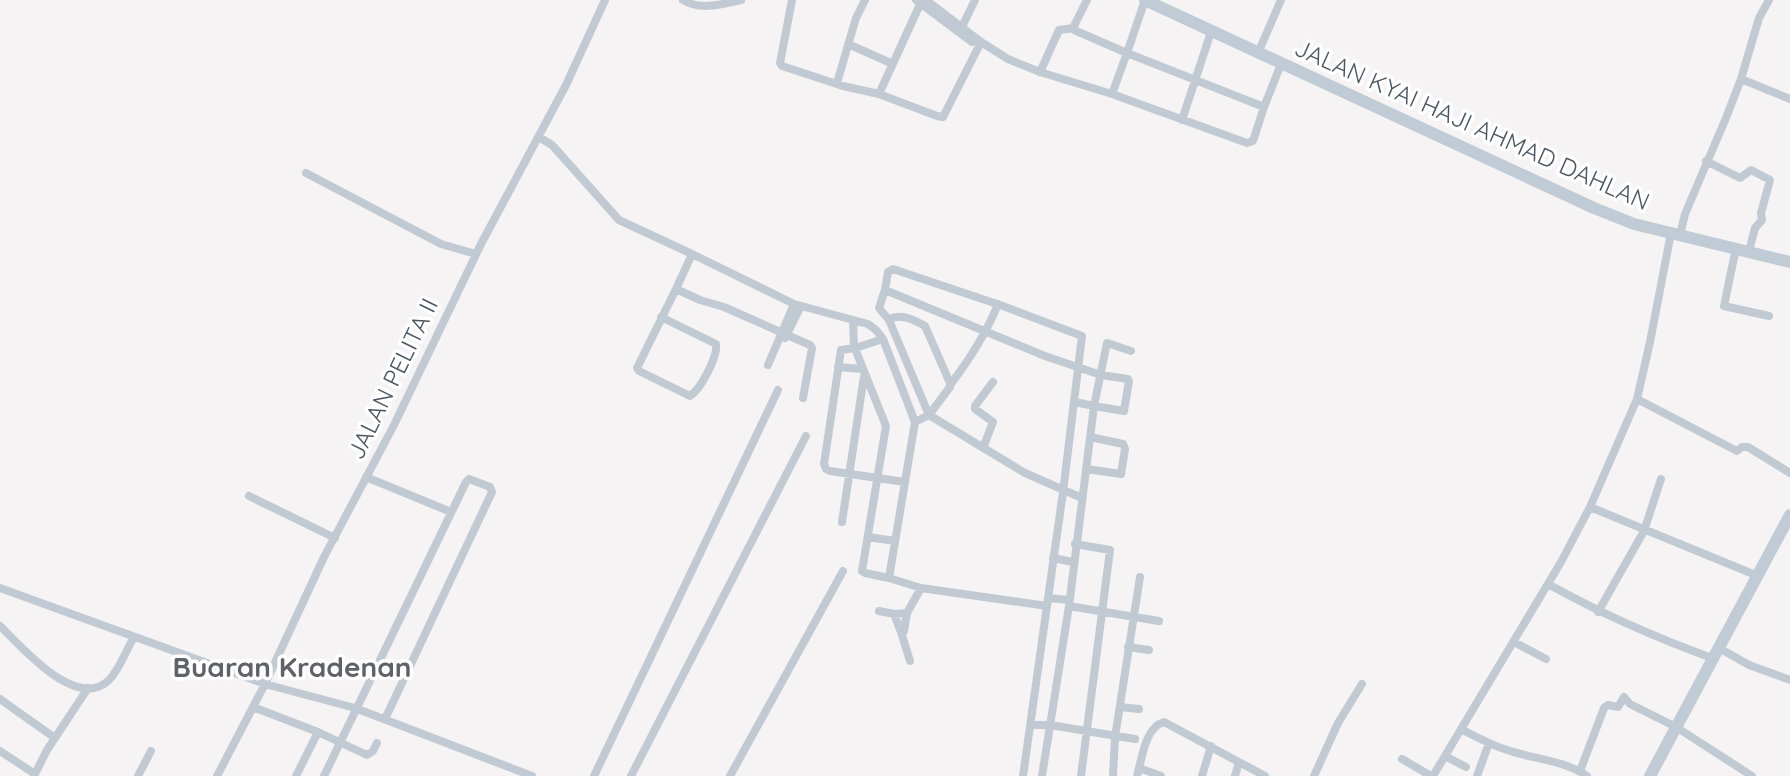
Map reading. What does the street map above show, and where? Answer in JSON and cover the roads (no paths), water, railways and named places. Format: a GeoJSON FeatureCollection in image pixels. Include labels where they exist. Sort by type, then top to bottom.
{"type":"FeatureCollection","features":[{"type":"Feature","properties":{"kind":"street","name":"JALAN PELITA II"},"geometry":{"type":"LineString","coordinates":[[219,775],[335,538],[394,425],[476,254],[543,130],[605,0]]}},
{"type":"Feature","properties":{"kind":"street"},"geometry":{"type":"LineString","coordinates":[[682,0],[705,6],[741,0]]}},
{"type":"Feature","properties":{"kind":"street"},"geometry":{"type":"LineString","coordinates":[[792,0],[780,65],[879,94],[943,117],[980,44]]}},
{"type":"Feature","properties":{"kind":"street"},"geometry":{"type":"LineString","coordinates":[[837,83],[856,18],[865,0]]}},
{"type":"Feature","properties":{"kind":"street"},"geometry":{"type":"LineString","coordinates":[[962,27],[975,0]]}},
{"type":"Feature","properties":{"kind":"street"},"geometry":{"type":"LineString","coordinates":[[1074,29],[1087,0]]}},
{"type":"Feature","properties":{"kind":"street"},"geometry":{"type":"LineString","coordinates":[[1258,53],[1281,0]]}},
{"type":"Feature","properties":{"kind":"street"},"geometry":{"type":"LineString","coordinates":[[1402,760],[1432,776],[1514,642],[1590,508],[1637,399],[1676,234],[1741,79],[1759,18],[1769,0]]}},
{"type":"Feature","properties":{"kind":"street"},"geometry":{"type":"LineString","coordinates":[[879,94],[921,1]]}},
{"type":"Feature","properties":{"kind":"street"},"geometry":{"type":"LineString","coordinates":[[921,1],[962,27],[980,44]]}},
{"type":"Feature","properties":{"kind":"street"},"geometry":{"type":"LineString","coordinates":[[921,1],[980,44],[1008,59],[1251,143],[1281,64]]}},
{"type":"Feature","properties":{"kind":"street"},"geometry":{"type":"LineString","coordinates":[[1112,94],[1144,3]]}},
{"type":"Feature","properties":{"kind":"street","name":"JALAN KYAI HAJI AHMAD DAHLAN"},"geometry":{"type":"LineString","coordinates":[[1144,3],[1210,36],[1258,53],[1594,208],[1633,223],[1790,262]]}},
{"type":"Feature","properties":{"kind":"street"},"geometry":{"type":"LineString","coordinates":[[1040,72],[1057,32],[1061,28],[1074,29],[1264,107]]}},
{"type":"Feature","properties":{"kind":"street"},"geometry":{"type":"LineString","coordinates":[[1182,120],[1210,36]]}},
{"type":"Feature","properties":{"kind":"street"},"geometry":{"type":"LineString","coordinates":[[848,44],[893,64]]}},
{"type":"Feature","properties":{"kind":"street"},"geometry":{"type":"LineString","coordinates":[[1741,79],[1790,99]]}},
{"type":"Feature","properties":{"kind":"street"},"geometry":{"type":"LineString","coordinates":[[543,130],[552,145],[619,220],[798,305],[868,324],[883,339],[923,419],[1063,492],[1082,498]]}},
{"type":"Feature","properties":{"kind":"street"},"geometry":{"type":"LineString","coordinates":[[1706,161],[1740,178],[1751,170],[1770,180],[1761,213],[1762,220],[1755,228],[1749,251]]}},
{"type":"Feature","properties":{"kind":"street"},"geometry":{"type":"LineString","coordinates":[[306,173],[442,244],[476,254]]}},
{"type":"Feature","properties":{"kind":"street"},"geometry":{"type":"LineString","coordinates":[[1736,247],[1724,306],[1769,316]]}},
{"type":"Feature","properties":{"kind":"street"},"geometry":{"type":"LineString","coordinates":[[661,317],[716,344],[717,352],[698,389],[690,396],[637,370],[661,317],[692,254]]}},
{"type":"Feature","properties":{"kind":"street"},"geometry":{"type":"LineString","coordinates":[[923,419],[889,320],[879,308],[891,268],[1082,334],[1080,368],[1023,776]]}},
{"type":"Feature","properties":{"kind":"street"},"geometry":{"type":"LineString","coordinates":[[676,289],[811,346],[803,398]]}},
{"type":"Feature","properties":{"kind":"street"},"geometry":{"type":"LineString","coordinates":[[885,290],[1080,368],[1101,375],[1128,379],[1125,409],[1122,412],[1075,402]]}},
{"type":"Feature","properties":{"kind":"street"},"geometry":{"type":"LineString","coordinates":[[889,578],[905,482],[923,419],[987,331],[998,304]]}},
{"type":"Feature","properties":{"kind":"street"},"geometry":{"type":"LineString","coordinates":[[768,368],[798,305]]}},
{"type":"Feature","properties":{"kind":"street"},"geometry":{"type":"LineString","coordinates":[[889,320],[903,317],[925,326],[950,385]]}},
{"type":"Feature","properties":{"kind":"street"},"geometry":{"type":"LineString","coordinates":[[853,320],[855,348],[886,426],[862,571],[921,588],[1069,603],[1159,621]]}},
{"type":"Feature","properties":{"kind":"street"},"geometry":{"type":"LineString","coordinates":[[883,339],[841,350],[824,464],[827,470],[849,475],[905,482]]}},
{"type":"Feature","properties":{"kind":"street"},"geometry":{"type":"LineString","coordinates":[[1042,776],[1069,603],[1094,406],[1107,343],[1131,351]]}},
{"type":"Feature","properties":{"kind":"street"},"geometry":{"type":"LineString","coordinates":[[838,367],[863,372]]}},
{"type":"Feature","properties":{"kind":"street"},"geometry":{"type":"LineString","coordinates":[[842,522],[861,405],[863,372]]}},
{"type":"Feature","properties":{"kind":"street"},"geometry":{"type":"LineString","coordinates":[[983,448],[993,424],[975,407],[993,382]]}},
{"type":"Feature","properties":{"kind":"street"},"geometry":{"type":"LineString","coordinates":[[594,776],[778,390]]}},
{"type":"Feature","properties":{"kind":"street"},"geometry":{"type":"LineString","coordinates":[[1637,399],[1737,451],[1748,447],[1790,474]]}},
{"type":"Feature","properties":{"kind":"street"},"geometry":{"type":"LineString","coordinates":[[861,405],[879,409]]}},
{"type":"Feature","properties":{"kind":"street"},"geometry":{"type":"LineString","coordinates":[[631,776],[806,436]]}},
{"type":"Feature","properties":{"kind":"street"},"geometry":{"type":"LineString","coordinates":[[1086,469],[1121,474],[1125,449],[1123,444],[1090,437]]}},
{"type":"Feature","properties":{"kind":"street"},"geometry":{"type":"LineString","coordinates":[[366,477],[451,512]]}},
{"type":"Feature","properties":{"kind":"street"},"geometry":{"type":"LineString","coordinates":[[1598,612],[1644,531],[1661,479]]}},
{"type":"Feature","properties":{"kind":"street"},"geometry":{"type":"LineString","coordinates":[[324,776],[467,480],[492,488],[459,566],[385,719]]}},
{"type":"Feature","properties":{"kind":"street"},"geometry":{"type":"LineString","coordinates":[[248,496],[335,538]]}},
{"type":"Feature","properties":{"kind":"street"},"geometry":{"type":"LineString","coordinates":[[1590,508],[1758,576]]}},
{"type":"Feature","properties":{"kind":"street"},"geometry":{"type":"LineString","coordinates":[[1650,776],[1758,576],[1786,535],[1790,515]]}},
{"type":"Feature","properties":{"kind":"street"},"geometry":{"type":"LineString","coordinates":[[868,537],[895,541]]}},
{"type":"Feature","properties":{"kind":"street"},"geometry":{"type":"LineString","coordinates":[[1075,544],[1110,550],[1081,776]]}},
{"type":"Feature","properties":{"kind":"street"},"geometry":{"type":"LineString","coordinates":[[1053,558],[1073,562]]}},
{"type":"Feature","properties":{"kind":"street"},"geometry":{"type":"LineString","coordinates":[[730,776],[843,571]]}},
{"type":"Feature","properties":{"kind":"street"},"geometry":{"type":"LineString","coordinates":[[1113,776],[1115,737],[1139,577]]}},
{"type":"Feature","properties":{"kind":"street"},"geometry":{"type":"LineString","coordinates":[[1548,584],[1598,612],[1652,636],[1715,653],[1790,680]]}},
{"type":"Feature","properties":{"kind":"street"},"geometry":{"type":"LineString","coordinates":[[0,588],[265,684],[355,708],[532,776]]}},
{"type":"Feature","properties":{"kind":"street"},"geometry":{"type":"LineString","coordinates":[[901,632],[905,630],[907,613],[921,588]]}},
{"type":"Feature","properties":{"kind":"street"},"geometry":{"type":"LineString","coordinates":[[879,611],[907,613]]}},
{"type":"Feature","properties":{"kind":"street"},"geometry":{"type":"LineString","coordinates":[[894,614],[910,661]]}},
{"type":"Feature","properties":{"kind":"street"},"geometry":{"type":"LineString","coordinates":[[0,626],[59,680],[88,688],[109,680],[132,636]]}},
{"type":"Feature","properties":{"kind":"street"},"geometry":{"type":"LineString","coordinates":[[1514,642],[1546,659]]}},
{"type":"Feature","properties":{"kind":"street"},"geometry":{"type":"LineString","coordinates":[[1128,647],[1149,650]]}},
{"type":"Feature","properties":{"kind":"street"},"geometry":{"type":"LineString","coordinates":[[1314,776],[1338,723],[1362,684]]}},
{"type":"Feature","properties":{"kind":"street"},"geometry":{"type":"LineString","coordinates":[[0,751],[34,775],[55,737],[88,688]]}},
{"type":"Feature","properties":{"kind":"street"},"geometry":{"type":"LineString","coordinates":[[1461,729],[1489,743],[1584,774],[1604,708],[1608,705],[1618,707],[1624,697],[1630,704],[1676,727],[1752,776]]}},
{"type":"Feature","properties":{"kind":"street"},"geometry":{"type":"LineString","coordinates":[[0,699],[55,737]]}},
{"type":"Feature","properties":{"kind":"street"},"geometry":{"type":"LineString","coordinates":[[1120,706],[1139,709]]}},
{"type":"Feature","properties":{"kind":"street"},"geometry":{"type":"LineString","coordinates":[[253,707],[318,732],[367,755],[377,743]]}},
{"type":"Feature","properties":{"kind":"street"},"geometry":{"type":"LineString","coordinates":[[1161,776],[1138,772],[1150,733],[1159,723],[1172,724],[1265,776]]}},
{"type":"Feature","properties":{"kind":"street"},"geometry":{"type":"LineString","coordinates":[[1031,724],[1135,739]]}},
{"type":"Feature","properties":{"kind":"street"},"geometry":{"type":"LineString","coordinates":[[296,776],[318,732]]}},
{"type":"Feature","properties":{"kind":"street"},"geometry":{"type":"LineString","coordinates":[[1477,776],[1489,743]]}},
{"type":"Feature","properties":{"kind":"street"},"geometry":{"type":"LineString","coordinates":[[1202,776],[1211,746]]}},
{"type":"Feature","properties":{"kind":"street"},"geometry":{"type":"LineString","coordinates":[[138,776],[151,751]]}},
{"type":"Feature","properties":{"kind":"street"},"geometry":{"type":"LineString","coordinates":[[1445,756],[1466,767]]}},
{"type":"Feature","properties":{"kind":"street"},"geometry":{"type":"LineString","coordinates":[[1236,776],[1239,762]]}},
{"type":"Feature","properties":{"kind":"district","name":"Buaran Kradenan"},"geometry":{"type":"Point","coordinates":[292,667]}}]}
